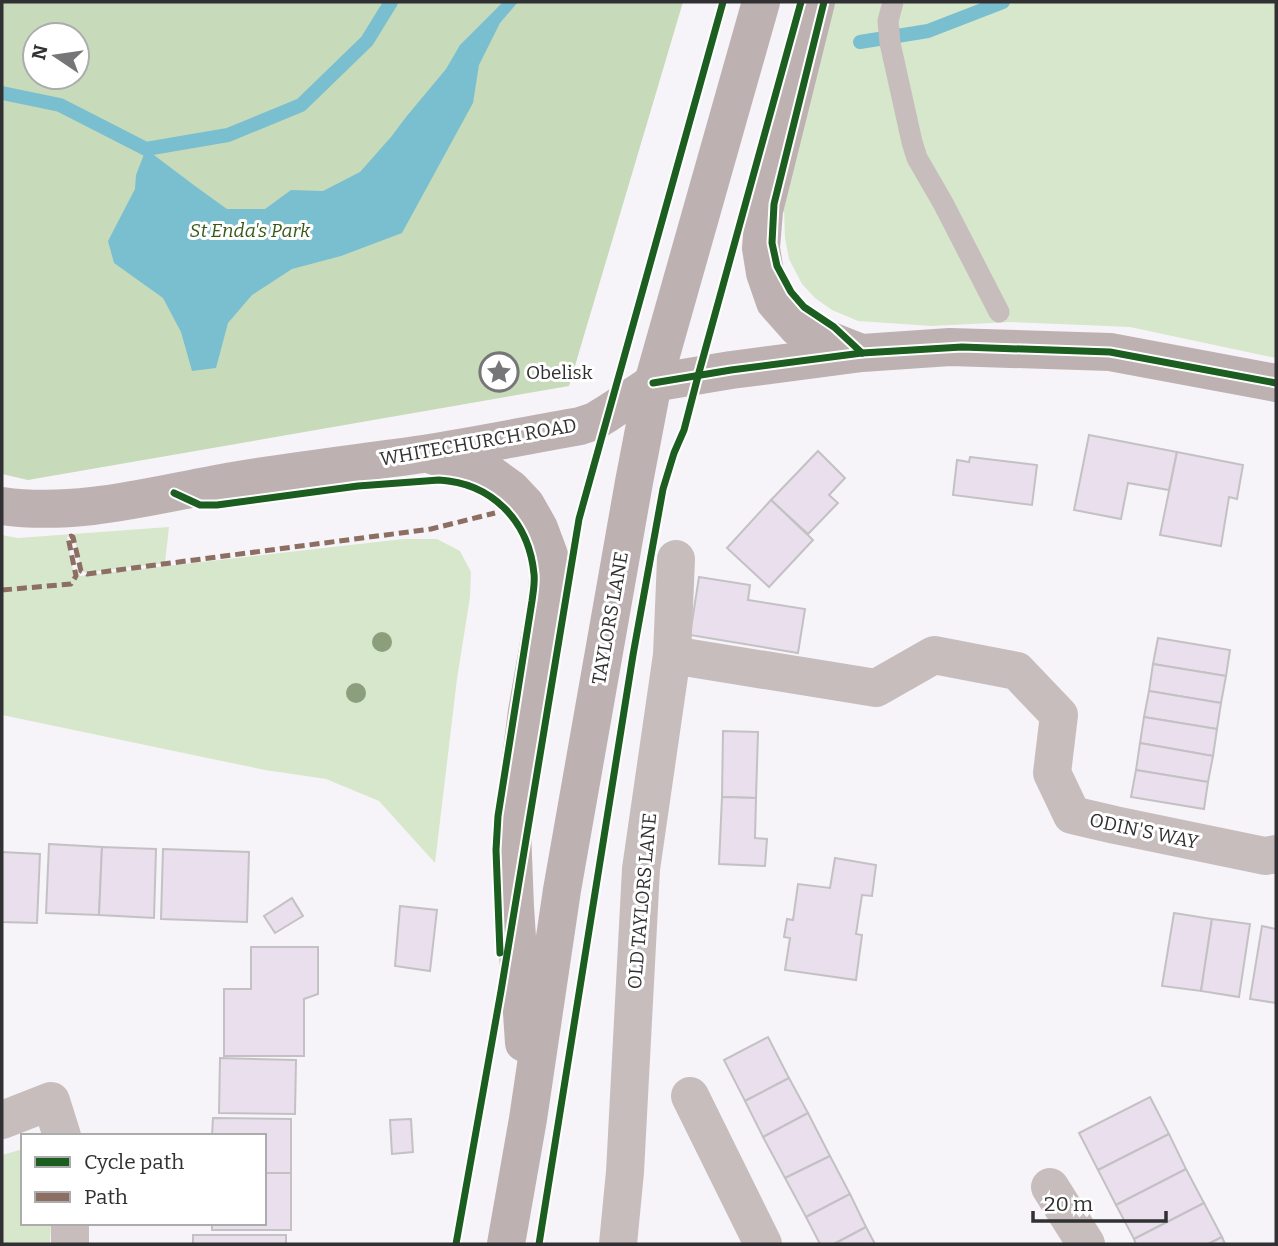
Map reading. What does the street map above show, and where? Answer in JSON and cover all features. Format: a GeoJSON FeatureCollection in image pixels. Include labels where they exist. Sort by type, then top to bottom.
{"type":"FeatureCollection","features":[{"type":"Feature","properties":{"kind":"street","name":"TAYLORS LANE"},"geometry":{"type":"LineString","coordinates":[[506,1244],[528,1119],[562,890],[653,383],[761,2]]}},
{"type":"Feature","properties":{"kind":"street"},"geometry":{"type":"LineString","coordinates":[[816,2],[764,211],[761,248],[765,273],[775,302],[798,328],[862,353]]}},
{"type":"Feature","properties":{"kind":"street","name":"WHITECHURCH ROAD"},"geometry":{"type":"LineString","coordinates":[[2,506],[67,509],[313,468],[424,454],[580,426],[608,414],[653,383],[862,353],[962,347],[1110,352],[1276,383]]}},
{"type":"Feature","properties":{"kind":"street"},"geometry":{"type":"LineString","coordinates":[[424,454],[473,465],[511,489],[526,505],[539,528],[549,555],[547,598],[527,711],[512,830],[528,1119]]}},
{"type":"Feature","properties":{"kind":"street","name":"OLD TAYLORS LANE"},"geometry":{"type":"LineString","coordinates":[[618,1244],[625,1172],[641,869],[672,655],[676,559]]}},
{"type":"Feature","properties":{"kind":"street","name":"ODIN'S WAY"},"geometry":{"type":"LineString","coordinates":[[672,655],[876,688],[934,656],[1017,671],[1059,715],[1052,773],[1072,815],[1265,856],[1276,854]]}},
{"type":"Feature","properties":{"kind":"street"},"geometry":{"type":"LineString","coordinates":[[690,1096],[763,1244]]}},
{"type":"Feature","properties":{"kind":"street"},"geometry":{"type":"LineString","coordinates":[[2,1120],[51,1101],[61,1134]]}},
{"type":"Feature","properties":{"kind":"street"},"geometry":{"type":"LineString","coordinates":[[1050,1187],[1086,1244]]}},
{"type":"Feature","properties":{"kind":"street"},"geometry":{"type":"LineString","coordinates":[[70,1225],[70,1244]]}},
{"type":"Feature","properties":{"kind":"lane"},"geometry":{"type":"LineString","coordinates":[[890,11],[893,62],[917,158],[999,312]]}},
{"type":"Feature","properties":{"kind":"green space","name":"St Enda's Park"},"geometry":{"type":"Polygon","coordinates":[[[2,2],[683,2],[569,386],[28,480],[2,474],[2,2]]]}},
{"type":"Feature","properties":{"kind":"green space"},"geometry":{"type":"Polygon","coordinates":[[[833,2],[1276,2],[1276,358],[1130,327],[1011,322],[932,326],[858,321],[832,310],[815,298],[802,284],[789,259],[784,209],[833,2]]]}},
{"type":"Feature","properties":{"kind":"green space"},"geometry":{"type":"Polygon","coordinates":[[[169,527],[165,563],[90,572],[84,572],[81,568],[74,536],[67,537],[73,570],[78,570],[80,576],[403,539],[437,539],[460,551],[471,572],[470,597],[457,679],[435,863],[379,801],[326,779],[265,770],[2,715],[2,535],[18,538],[169,527]]]}},
{"type":"Feature","properties":{"kind":"green space"},"geometry":{"type":"Polygon","coordinates":[[[21,1150],[21,1225],[51,1225],[50,1244],[2,1244],[2,1155],[21,1150]]]}},
{"type":"Feature","properties":{"kind":"water"},"geometry":{"type":"Polygon","coordinates":[[[503,2],[518,2],[500,23],[479,65],[473,103],[402,233],[341,256],[292,269],[252,295],[228,323],[216,368],[192,371],[181,332],[163,298],[114,263],[108,241],[135,189],[136,175],[146,149],[227,209],[265,209],[291,190],[323,191],[360,172],[446,69],[460,45],[503,2]]]}},
{"type":"Feature","properties":{"kind":"building"},"geometry":{"type":"Polygon","coordinates":[[[1089,435],[1177,452],[1169,490],[1128,483],[1121,519],[1074,510],[1089,435]]]}},
{"type":"Feature","properties":{"kind":"building"},"geometry":{"type":"Polygon","coordinates":[[[818,451],[845,478],[829,495],[838,503],[808,534],[771,500],[818,451]]]}},
{"type":"Feature","properties":{"kind":"building"},"geometry":{"type":"Polygon","coordinates":[[[1177,452],[1243,465],[1237,499],[1229,497],[1221,546],[1160,535],[1177,452]]]}},
{"type":"Feature","properties":{"kind":"building"},"geometry":{"type":"Polygon","coordinates":[[[970,457],[1037,465],[1032,505],[953,495],[957,460],[969,462],[970,457]]]}},
{"type":"Feature","properties":{"kind":"building"},"geometry":{"type":"Polygon","coordinates":[[[771,500],[813,540],[769,587],[727,548],[771,500]]]}},
{"type":"Feature","properties":{"kind":"building"},"geometry":{"type":"Polygon","coordinates":[[[699,577],[750,585],[748,600],[805,609],[798,653],[690,635],[699,577]]]}},
{"type":"Feature","properties":{"kind":"building"},"geometry":{"type":"Polygon","coordinates":[[[1158,638],[1230,650],[1226,676],[1153,664],[1158,638]]]}},
{"type":"Feature","properties":{"kind":"building"},"geometry":{"type":"Polygon","coordinates":[[[1153,664],[1226,676],[1221,703],[1149,691],[1153,664]]]}},
{"type":"Feature","properties":{"kind":"building"},"geometry":{"type":"Polygon","coordinates":[[[1149,691],[1221,703],[1217,729],[1144,717],[1149,691]]]}},
{"type":"Feature","properties":{"kind":"building"},"geometry":{"type":"Polygon","coordinates":[[[1144,717],[1217,729],[1213,756],[1140,743],[1144,717]]]}},
{"type":"Feature","properties":{"kind":"building"},"geometry":{"type":"Polygon","coordinates":[[[723,731],[758,732],[756,798],[722,797],[723,731]]]}},
{"type":"Feature","properties":{"kind":"building"},"geometry":{"type":"Polygon","coordinates":[[[1140,743],[1213,756],[1208,782],[1136,770],[1140,743]]]}},
{"type":"Feature","properties":{"kind":"building"},"geometry":{"type":"Polygon","coordinates":[[[1136,770],[1208,782],[1204,809],[1131,797],[1136,770]]]}},
{"type":"Feature","properties":{"kind":"building"},"geometry":{"type":"Polygon","coordinates":[[[722,797],[756,798],[755,838],[767,839],[765,866],[719,864],[722,797]]]}},
{"type":"Feature","properties":{"kind":"building"},"geometry":{"type":"Polygon","coordinates":[[[49,844],[102,847],[99,915],[46,913],[49,844]]]}},
{"type":"Feature","properties":{"kind":"building"},"geometry":{"type":"Polygon","coordinates":[[[102,847],[156,849],[154,918],[99,915],[102,847]]]}},
{"type":"Feature","properties":{"kind":"building"},"geometry":{"type":"Polygon","coordinates":[[[163,849],[249,852],[247,922],[161,919],[163,849]]]}},
{"type":"Feature","properties":{"kind":"building"},"geometry":{"type":"Polygon","coordinates":[[[2,852],[40,854],[37,923],[2,922],[2,852]]]}},
{"type":"Feature","properties":{"kind":"building"},"geometry":{"type":"Polygon","coordinates":[[[835,858],[876,865],[872,896],[862,895],[856,934],[862,935],[856,980],[785,970],[790,938],[784,937],[787,919],[793,920],[798,884],[830,888],[835,858]]]}},
{"type":"Feature","properties":{"kind":"building"},"geometry":{"type":"Polygon","coordinates":[[[292,898],[303,916],[275,933],[264,916],[292,898]]]}},
{"type":"Feature","properties":{"kind":"building"},"geometry":{"type":"Polygon","coordinates":[[[400,906],[437,910],[430,971],[395,966],[400,906]]]}},
{"type":"Feature","properties":{"kind":"building"},"geometry":{"type":"Polygon","coordinates":[[[1174,913],[1212,919],[1201,991],[1162,986],[1174,913]]]}},
{"type":"Feature","properties":{"kind":"building"},"geometry":{"type":"Polygon","coordinates":[[[1212,919],[1250,924],[1239,997],[1201,991],[1212,919]]]}},
{"type":"Feature","properties":{"kind":"building"},"geometry":{"type":"Polygon","coordinates":[[[1262,926],[1276,929],[1276,1003],[1250,999],[1262,926]]]}},
{"type":"Feature","properties":{"kind":"building"},"geometry":{"type":"Polygon","coordinates":[[[251,947],[318,947],[318,994],[304,999],[304,1056],[224,1056],[224,989],[251,989],[251,947]]]}},
{"type":"Feature","properties":{"kind":"building"},"geometry":{"type":"Polygon","coordinates":[[[768,1037],[789,1078],[745,1101],[724,1060],[768,1037]]]}},
{"type":"Feature","properties":{"kind":"building"},"geometry":{"type":"Polygon","coordinates":[[[220,1058],[296,1060],[295,1114],[219,1113],[220,1058]]]}},
{"type":"Feature","properties":{"kind":"building"},"geometry":{"type":"Polygon","coordinates":[[[789,1078],[808,1113],[763,1137],[745,1101],[789,1078]]]}},
{"type":"Feature","properties":{"kind":"building"},"geometry":{"type":"Polygon","coordinates":[[[1150,1097],[1169,1134],[1098,1170],[1079,1133],[1150,1097]]]}},
{"type":"Feature","properties":{"kind":"building"},"geometry":{"type":"Polygon","coordinates":[[[808,1113],[830,1156],[785,1178],[763,1137],[808,1113]]]}},
{"type":"Feature","properties":{"kind":"building"},"geometry":{"type":"Polygon","coordinates":[[[213,1118],[291,1119],[291,1173],[266,1173],[266,1134],[212,1134],[213,1118]]]}},
{"type":"Feature","properties":{"kind":"building"},"geometry":{"type":"Polygon","coordinates":[[[411,1119],[413,1152],[392,1154],[390,1120],[411,1119]]]}},
{"type":"Feature","properties":{"kind":"building"},"geometry":{"type":"Polygon","coordinates":[[[1169,1134],[1186,1169],[1116,1205],[1098,1170],[1169,1134]]]}},
{"type":"Feature","properties":{"kind":"building"},"geometry":{"type":"Polygon","coordinates":[[[830,1156],[850,1194],[806,1217],[785,1178],[830,1156]]]}},
{"type":"Feature","properties":{"kind":"building"},"geometry":{"type":"Polygon","coordinates":[[[1186,1169],[1204,1203],[1134,1239],[1116,1205],[1186,1169]]]}},
{"type":"Feature","properties":{"kind":"building"},"geometry":{"type":"Polygon","coordinates":[[[266,1173],[291,1173],[291,1230],[212,1230],[212,1225],[266,1225],[266,1173]]]}},
{"type":"Feature","properties":{"kind":"building"},"geometry":{"type":"Polygon","coordinates":[[[850,1194],[866,1227],[834,1244],[820,1244],[806,1217],[850,1194]]]}},
{"type":"Feature","properties":{"kind":"building"},"geometry":{"type":"Polygon","coordinates":[[[1204,1203],[1222,1237],[1208,1244],[1136,1244],[1134,1239],[1204,1203]]]}},
{"type":"Feature","properties":{"kind":"building"},"geometry":{"type":"Polygon","coordinates":[[[866,1227],[875,1244],[834,1244],[866,1227]]]}},
{"type":"Feature","properties":{"kind":"building"},"geometry":{"type":"Polygon","coordinates":[[[193,1235],[286,1235],[286,1244],[193,1244],[193,1235]]]}},
{"type":"Feature","properties":{"kind":"building"},"geometry":{"type":"Polygon","coordinates":[[[1222,1237],[1225,1244],[1208,1244],[1222,1237]]]}},
{"type":"Feature","properties":{"kind":"waterway"},"geometry":{"type":"LineString","coordinates":[[2,93],[60,105],[146,149],[228,135],[301,105],[367,41],[391,2]]}},
{"type":"Feature","properties":{"kind":"waterway"},"geometry":{"type":"LineString","coordinates":[[860,42],[928,31],[1003,2]]}},
{"type":"Feature","properties":{"kind":"marked path"},"geometry":{"type":"LineString","coordinates":[[2,590],[71,584],[76,576],[68,537],[71,536],[81,571],[87,574],[431,529],[495,513]]}},
{"type":"Feature","properties":{"kind":"cycle path"},"geometry":{"type":"LineString","coordinates":[[456,1244],[579,519],[723,2]]}},
{"type":"Feature","properties":{"kind":"cycle path"},"geometry":{"type":"LineString","coordinates":[[539,1244],[633,655],[663,489],[684,430],[801,2]]}},
{"type":"Feature","properties":{"kind":"cycle path"},"geometry":{"type":"LineString","coordinates":[[824,2],[774,204],[772,243],[777,266],[791,292],[804,307],[834,327],[862,353]]}},
{"type":"Feature","properties":{"kind":"cycle path"},"geometry":{"type":"LineString","coordinates":[[653,383],[862,353],[962,347],[1110,352],[1276,383]]}},
{"type":"Feature","properties":{"kind":"cycle path"},"geometry":{"type":"LineString","coordinates":[[174,493],[200,505],[217,505],[358,486],[439,480],[458,483],[491,497],[505,508],[516,522],[531,555],[534,581],[498,816],[496,850],[500,953]]}},
{"type":"Feature","properties":{"kind":"place","name":"Obelisk"},"geometry":{"type":"Point","coordinates":[499,372]}}]}
